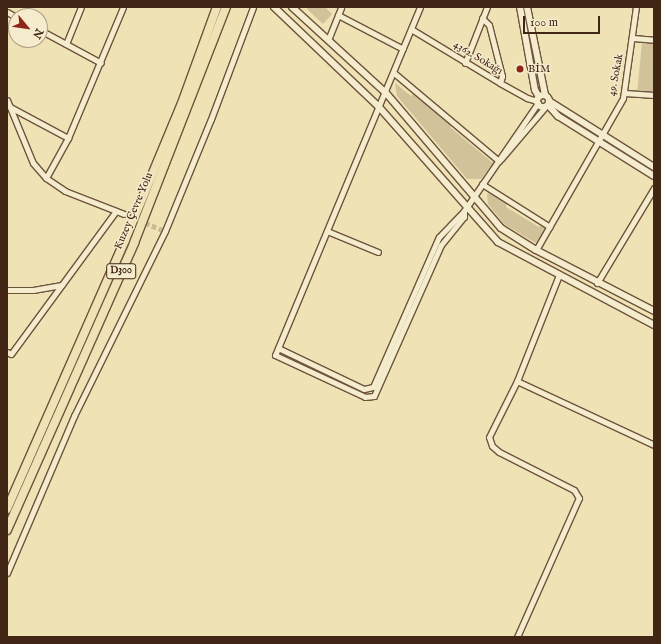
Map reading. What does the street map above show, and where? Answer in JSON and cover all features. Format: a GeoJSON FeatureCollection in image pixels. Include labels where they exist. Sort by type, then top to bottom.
{"type":"FeatureCollection","features":[{"type":"Feature","properties":{"kind":"highway","name":"Kuzey Çevre Yolu"},"geometry":{"type":"LineString","coordinates":[[7,509],[125,240],[182,103],[217,7]]}},
{"type":"Feature","properties":{"kind":"highway","name":"Kuzey Çevre Yolu"},"geometry":{"type":"LineString","coordinates":[[7,530],[136,236],[226,7]]}},
{"type":"Feature","properties":{"kind":"street"},"geometry":{"type":"LineString","coordinates":[[66,44],[81,7]]}},
{"type":"Feature","properties":{"kind":"street"},"geometry":{"type":"LineString","coordinates":[[46,178],[68,138],[101,63],[123,7]]}},
{"type":"Feature","properties":{"kind":"street"},"geometry":{"type":"LineString","coordinates":[[7,572],[74,416],[165,231],[211,119],[253,7]]}},
{"type":"Feature","properties":{"kind":"street"},"geometry":{"type":"LineString","coordinates":[[274,7],[379,107],[465,209],[503,246],[654,325]]}},
{"type":"Feature","properties":{"kind":"street"},"geometry":{"type":"LineString","coordinates":[[292,7],[386,92],[501,228],[536,250],[597,283],[654,311]]}},
{"type":"Feature","properties":{"kind":"street"},"geometry":{"type":"LineString","coordinates":[[328,40],[341,7]]}},
{"type":"Feature","properties":{"kind":"street"},"geometry":{"type":"LineString","coordinates":[[420,7],[394,73],[275,355],[365,397],[372,397],[378,392],[441,246],[464,217],[465,209]]}},
{"type":"Feature","properties":{"kind":"street"},"geometry":{"type":"LineString","coordinates":[[465,63],[487,7]]}},
{"type":"Feature","properties":{"kind":"street"},"geometry":{"type":"LineString","coordinates":[[520,7],[535,90],[540,99],[603,135],[654,167]]}},
{"type":"Feature","properties":{"kind":"street"},"geometry":{"type":"LineString","coordinates":[[527,7],[540,99],[542,107],[548,104]]}},
{"type":"Feature","properties":{"kind":"street","name":"49. Sokak"},"geometry":{"type":"LineString","coordinates":[[536,250],[603,135],[625,93],[636,7]]}},
{"type":"Feature","properties":{"kind":"street"},"geometry":{"type":"LineString","coordinates":[[338,15],[403,49]]}},
{"type":"Feature","properties":{"kind":"street"},"geometry":{"type":"LineString","coordinates":[[482,18],[489,25],[502,76],[500,83]]}},
{"type":"Feature","properties":{"kind":"street","name":"4362. Sokağı"},"geometry":{"type":"LineString","coordinates":[[411,29],[465,63],[527,98],[540,99]]}},
{"type":"Feature","properties":{"kind":"street"},"geometry":{"type":"LineString","coordinates":[[48,34],[101,63]]}},
{"type":"Feature","properties":{"kind":"street"},"geometry":{"type":"LineString","coordinates":[[633,38],[654,40]]}},
{"type":"Feature","properties":{"kind":"street"},"geometry":{"type":"LineString","coordinates":[[394,73],[499,161]]}},
{"type":"Feature","properties":{"kind":"street"},"geometry":{"type":"LineString","coordinates":[[625,93],[654,94]]}},
{"type":"Feature","properties":{"kind":"street"},"geometry":{"type":"LineString","coordinates":[[369,390],[374,386],[436,242],[450,224],[465,209],[540,99]]}},
{"type":"Feature","properties":{"kind":"street"},"geometry":{"type":"LineString","coordinates":[[7,100],[33,163],[46,178],[65,191],[124,214]]}},
{"type":"Feature","properties":{"kind":"street"},"geometry":{"type":"LineString","coordinates":[[499,161],[548,104]]}},
{"type":"Feature","properties":{"kind":"street"},"geometry":{"type":"LineString","coordinates":[[548,104],[558,116],[654,176]]}},
{"type":"Feature","properties":{"kind":"street"},"geometry":{"type":"LineString","coordinates":[[10,107],[68,138]]}},
{"type":"Feature","properties":{"kind":"street"},"geometry":{"type":"LineString","coordinates":[[482,184],[550,226]]}},
{"type":"Feature","properties":{"kind":"street"},"geometry":{"type":"LineString","coordinates":[[597,283],[654,188]]}},
{"type":"Feature","properties":{"kind":"street"},"geometry":{"type":"LineString","coordinates":[[7,352],[11,354],[116,211]]}},
{"type":"Feature","properties":{"kind":"street"},"geometry":{"type":"LineString","coordinates":[[327,231],[378,252]]}},
{"type":"Feature","properties":{"kind":"street"},"geometry":{"type":"LineString","coordinates":[[517,637],[579,498],[574,490],[499,452],[491,444],[489,437],[517,381],[559,275]]}},
{"type":"Feature","properties":{"kind":"street"},"geometry":{"type":"LineString","coordinates":[[7,290],[33,290],[62,285]]}},
{"type":"Feature","properties":{"kind":"street"},"geometry":{"type":"LineString","coordinates":[[278,348],[369,390],[372,397]]}},
{"type":"Feature","properties":{"kind":"street"},"geometry":{"type":"LineString","coordinates":[[517,381],[654,445]]}},
{"type":"Feature","properties":{"kind":"shaded area"},"geometry":{"type":"Polygon","coordinates":[[[309,7],[325,7],[332,14],[323,24],[307,9],[309,7]]]}},
{"type":"Feature","properties":{"kind":"shaded area"},"geometry":{"type":"Polygon","coordinates":[[[642,42],[654,43],[654,93],[637,94],[642,42]]]}},
{"type":"Feature","properties":{"kind":"shaded area"},"geometry":{"type":"Polygon","coordinates":[[[395,83],[411,96],[414,93],[453,124],[450,127],[493,163],[481,179],[467,179],[397,96],[395,83]]]}},
{"type":"Feature","properties":{"kind":"shaded area"},"geometry":{"type":"Polygon","coordinates":[[[489,193],[507,203],[506,207],[539,227],[542,224],[550,228],[537,244],[504,224],[488,204],[487,195],[489,193]]]}},
{"type":"Feature","properties":{"kind":"tunnel"},"geometry":{"type":"LineString","coordinates":[[124,214],[165,231]]}},
{"type":"Feature","properties":{"kind":"place","name":"BİM"},"geometry":{"type":"Point","coordinates":[520,69]}}]}
